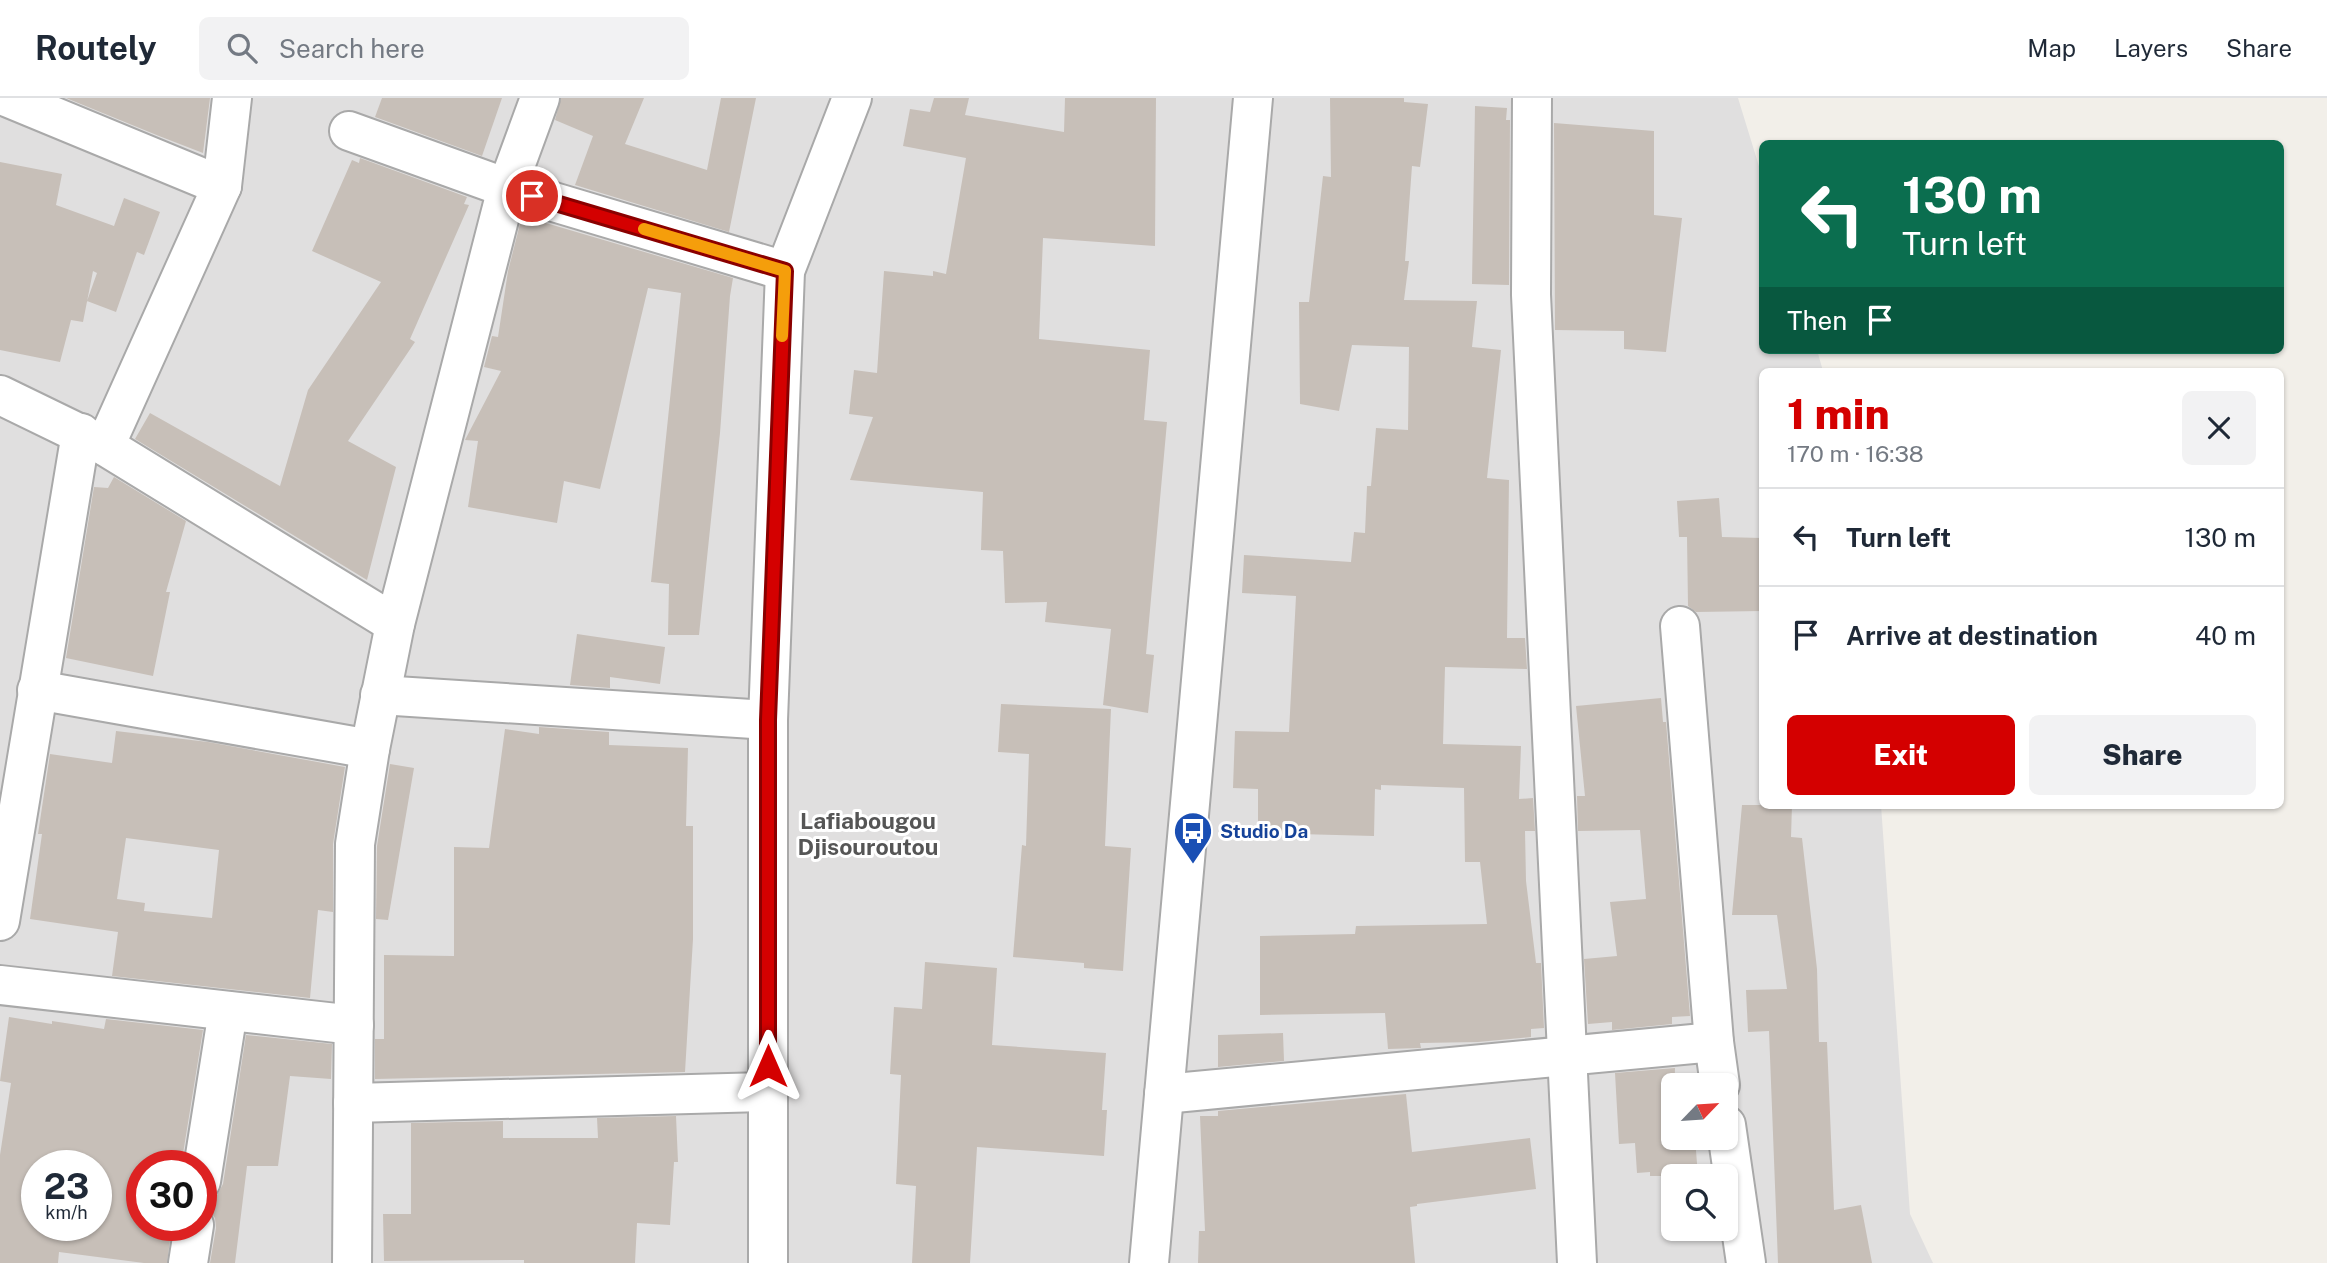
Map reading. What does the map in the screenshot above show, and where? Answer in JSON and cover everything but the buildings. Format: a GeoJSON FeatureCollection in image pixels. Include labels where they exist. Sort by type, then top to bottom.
{"type":"FeatureCollection","features":[{"type":"Feature","properties":{"kind":"street"},"geometry":{"type":"LineString","coordinates":[[9,98],[222,186]]}},
{"type":"Feature","properties":{"kind":"street"},"geometry":{"type":"LineString","coordinates":[[0,921],[37,690],[93,440],[222,186],[232,98]]}},
{"type":"Feature","properties":{"kind":"street"},"geometry":{"type":"LineString","coordinates":[[352,1263],[355,844],[370,749],[394,624],[506,188],[540,98]]}},
{"type":"Feature","properties":{"kind":"street"},"geometry":{"type":"LineString","coordinates":[[768,1263],[768,720],[785,271],[852,98]]}},
{"type":"Feature","properties":{"kind":"street"},"geometry":{"type":"LineString","coordinates":[[1149,1263],[1253,98]]}},
{"type":"Feature","properties":{"kind":"street"},"geometry":{"type":"LineString","coordinates":[[1532,98],[1531,295],[1577,1263]]}},
{"type":"Feature","properties":{"kind":"street"},"geometry":{"type":"LineString","coordinates":[[349,131],[506,188],[785,271]]}},
{"type":"Feature","properties":{"kind":"street"},"geometry":{"type":"LineString","coordinates":[[0,395],[93,440],[394,624]]}},
{"type":"Feature","properties":{"kind":"street"},"geometry":{"type":"LineString","coordinates":[[1679,626],[1718,1073]]}},
{"type":"Feature","properties":{"kind":"street"},"geometry":{"type":"LineString","coordinates":[[37,690],[370,749]]}},
{"type":"Feature","properties":{"kind":"street"},"geometry":{"type":"LineString","coordinates":[[380,695],[768,720]]}},
{"type":"Feature","properties":{"kind":"street"},"geometry":{"type":"LineString","coordinates":[[0,985],[354,1025]]}},
{"type":"Feature","properties":{"kind":"street"},"geometry":{"type":"LineString","coordinates":[[206,1150],[228,1011]]}},
{"type":"Feature","properties":{"kind":"street"},"geometry":{"type":"LineString","coordinates":[[1164,1094],[1714,1042]]}},
{"type":"Feature","properties":{"kind":"street"},"geometry":{"type":"LineString","coordinates":[[353,1102],[768,1093]]}},
{"type":"Feature","properties":{"kind":"street"},"geometry":{"type":"LineString","coordinates":[[1730,1150],[1746,1263]]}},
{"type":"Feature","properties":{"kind":"street"},"geometry":{"type":"LineString","coordinates":[[188,1263],[191,1241]]}},
{"type":"Feature","properties":{"kind":"shaded area"},"geometry":{"type":"Polygon","coordinates":[[[0,98],[1738,98],[1759,166],[1759,354],[1818,354],[1822,368],[1759,368],[1759,809],[1881,809],[1910,1214],[1933,1263],[0,1263],[0,98]]]}},
{"type":"Feature","properties":{"kind":"slow traffic"},"geometry":{"type":"LineString","coordinates":[[644,229],[785,271],[782,336]]}},
{"type":"Feature","properties":{"kind":"place","name":"Studio Da"},"geometry":{"type":"Point","coordinates":[1193,865]}},
{"type":"Feature","properties":{"kind":"district","name":"Lafiabougou Djisouroutou"},"geometry":{"type":"Point","coordinates":[868,833]}},
{"type":"Feature","properties":{"kind":"route"},"geometry":{"type":"LineString","coordinates":[[532,196],[785,271],[768,720],[768,1066]]}}]}
